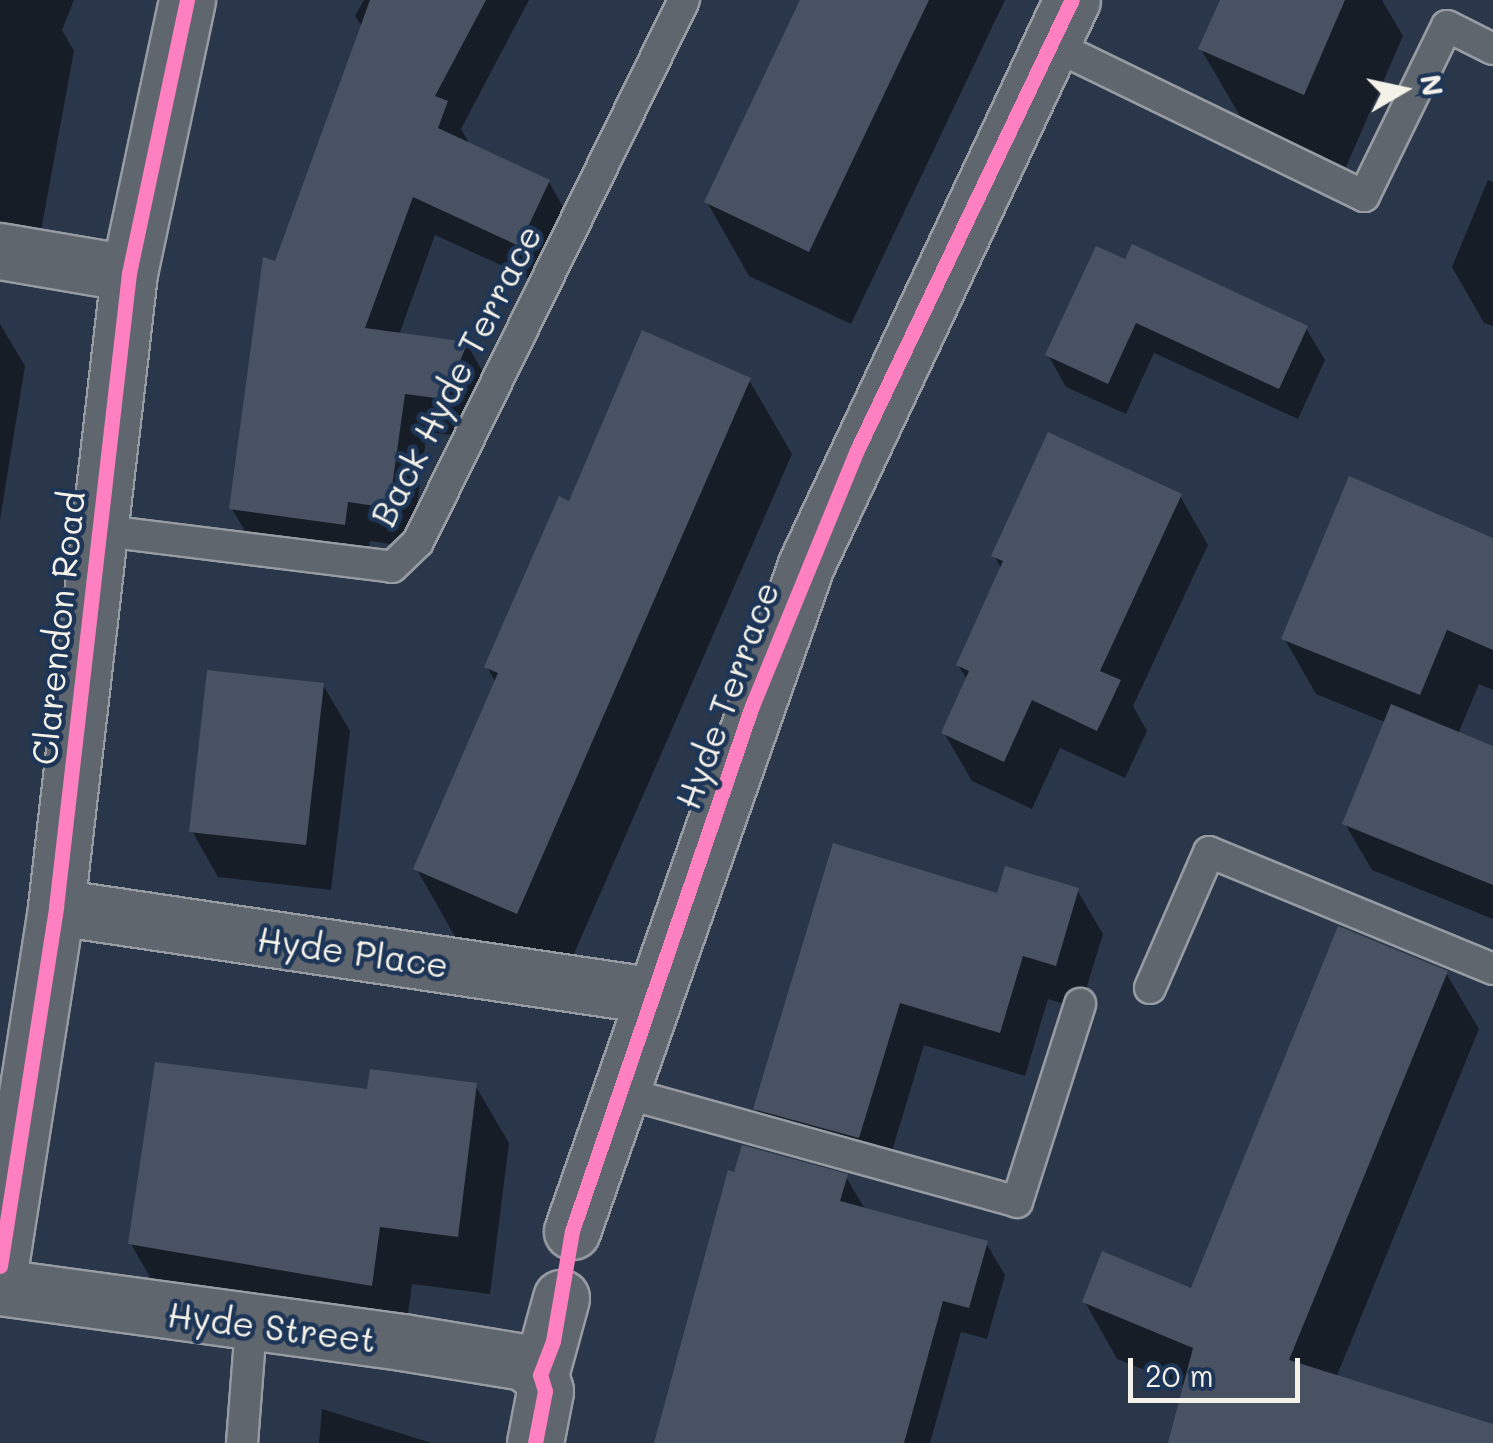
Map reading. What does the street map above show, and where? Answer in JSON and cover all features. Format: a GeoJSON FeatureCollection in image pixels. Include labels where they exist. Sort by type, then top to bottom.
{"type":"FeatureCollection","features":[{"type":"Feature","properties":{"kind":"street","name":"Clarendon Road"},"geometry":{"type":"LineString","coordinates":[[0,1266],[56,908],[129,273],[187,0]]}},
{"type":"Feature","properties":{"kind":"street","name":"Hyde Terrace"},"geometry":{"type":"LineString","coordinates":[[572,1231],[650,995],[806,565],[1062,22]]}},
{"type":"Feature","properties":{"kind":"street"},"geometry":{"type":"LineString","coordinates":[[0,251],[129,273]]}},
{"type":"Feature","properties":{"kind":"street","name":"Hyde Place"},"geometry":{"type":"LineString","coordinates":[[56,908],[650,995]]}},
{"type":"Feature","properties":{"kind":"street","name":"Hyde Street"},"geometry":{"type":"LineString","coordinates":[[0,1287],[524,1362],[540,1375]]}},
{"type":"Feature","properties":{"kind":"street"},"geometry":{"type":"LineString","coordinates":[[535,1443],[545,1390],[540,1375],[560,1298]]}},
{"type":"Feature","properties":{"kind":"lane","name":"Back Hyde Terrace"},"geometry":{"type":"LineString","coordinates":[[97,530],[392,566],[418,542],[684,0]]}},
{"type":"Feature","properties":{"kind":"lane"},"geometry":{"type":"LineString","coordinates":[[1062,22],[1364,196],[1447,26],[1493,49]]}},
{"type":"Feature","properties":{"kind":"lane"},"geometry":{"type":"LineString","coordinates":[[1150,988],[1209,852],[1493,968]]}},
{"type":"Feature","properties":{"kind":"lane"},"geometry":{"type":"LineString","coordinates":[[618,1092],[1018,1202],[1080,1004]]}},
{"type":"Feature","properties":{"kind":"lane"},"geometry":{"type":"LineString","coordinates":[[242,1443],[251,1325]]}},
{"type":"Feature","properties":{"kind":"building"},"geometry":{"type":"Polygon","coordinates":[[[370,0],[486,0],[435,96],[448,101],[438,128],[550,180],[519,246],[413,197],[365,328],[468,342],[444,399],[405,394],[389,508],[348,502],[345,525],[229,509],[263,257],[275,261],[370,0]]]}},
{"type":"Feature","properties":{"kind":"building"},"geometry":{"type":"Polygon","coordinates":[[[800,0],[929,0],[809,252],[704,202],[800,0]]]}},
{"type":"Feature","properties":{"kind":"building"},"geometry":{"type":"Polygon","coordinates":[[[1220,0],[1345,0],[1304,95],[1198,49],[1220,0]]]}},
{"type":"Feature","properties":{"kind":"building"},"geometry":{"type":"Polygon","coordinates":[[[1132,244],[1308,326],[1279,389],[1136,323],[1108,384],[1045,355],[1096,246],[1125,259],[1132,244]]]}},
{"type":"Feature","properties":{"kind":"building"},"geometry":{"type":"Polygon","coordinates":[[[642,330],[751,378],[517,914],[413,869],[498,673],[484,667],[559,496],[569,501],[642,330]]]}},
{"type":"Feature","properties":{"kind":"building"},"geometry":{"type":"Polygon","coordinates":[[[1048,432],[1182,494],[1100,671],[1121,680],[1097,731],[1032,700],[1004,762],[941,733],[969,671],[956,665],[1003,561],[991,556],[1048,432]]]}},
{"type":"Feature","properties":{"kind":"building"},"geometry":{"type":"Polygon","coordinates":[[[1349,476],[1493,538],[1493,650],[1447,630],[1420,695],[1281,639],[1349,476]]]}},
{"type":"Feature","properties":{"kind":"building"},"geometry":{"type":"Polygon","coordinates":[[[207,670],[324,683],[306,845],[189,832],[207,670]]]}},
{"type":"Feature","properties":{"kind":"building"},"geometry":{"type":"Polygon","coordinates":[[[1391,704],[1493,746],[1493,885],[1342,824],[1391,704]]]}},
{"type":"Feature","properties":{"kind":"building"},"geometry":{"type":"Polygon","coordinates":[[[833,843],[997,893],[1005,866],[1079,888],[1056,966],[1023,956],[1000,1033],[900,1003],[859,1138],[753,1109],[833,843]]]}},
{"type":"Feature","properties":{"kind":"building"},"geometry":{"type":"Polygon","coordinates":[[[1338,926],[1448,971],[1289,1360],[1493,1424],[1493,1443],[1168,1443],[1193,1348],[1082,1302],[1102,1251],[1191,1288],[1338,926]]]}},
{"type":"Feature","properties":{"kind":"building"},"geometry":{"type":"Polygon","coordinates":[[[155,1062],[367,1089],[370,1069],[477,1083],[458,1237],[380,1227],[372,1286],[128,1244],[155,1062]]]}},
{"type":"Feature","properties":{"kind":"building"},"geometry":{"type":"Polygon","coordinates":[[[742,1145],[848,1174],[840,1201],[988,1241],[969,1308],[943,1301],[904,1443],[654,1443],[728,1170],[734,1172],[742,1145]]]}},
{"type":"Feature","properties":{"kind":"cycle path"},"geometry":{"type":"LineString","coordinates":[[0,1266],[56,907],[129,273],[187,0]]}},
{"type":"Feature","properties":{"kind":"cycle path"},"geometry":{"type":"LineString","coordinates":[[535,1443],[545,1391],[540,1375],[553,1341],[572,1231],[752,706],[857,450],[1072,0]]}}]}
